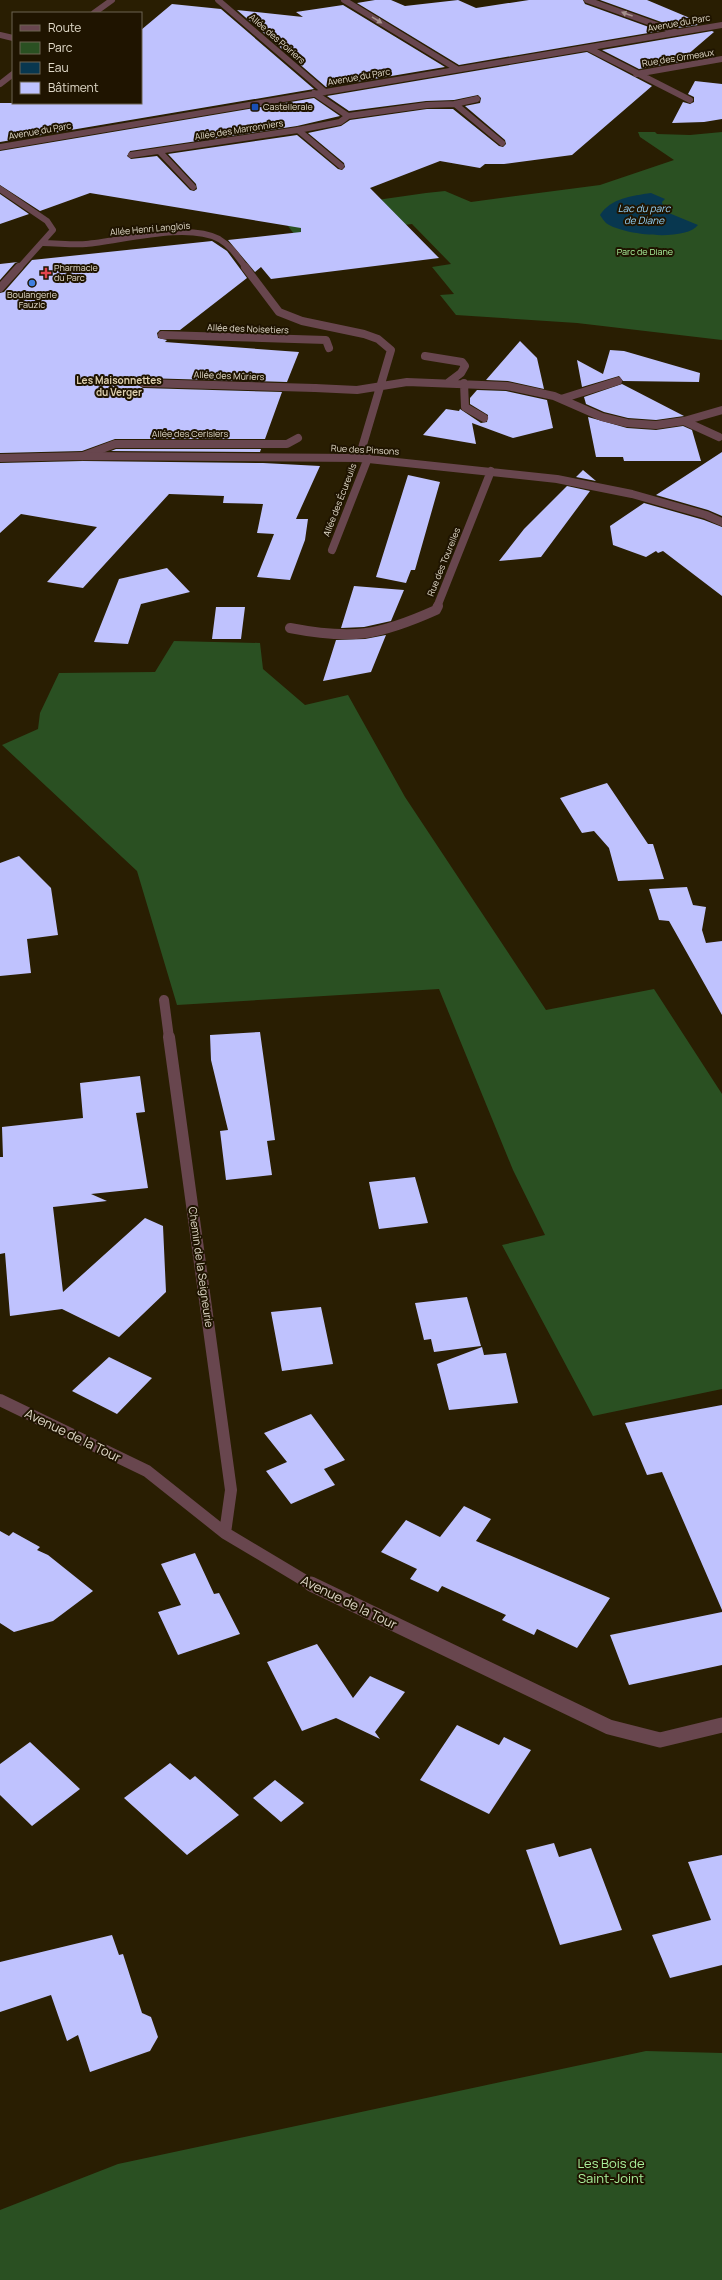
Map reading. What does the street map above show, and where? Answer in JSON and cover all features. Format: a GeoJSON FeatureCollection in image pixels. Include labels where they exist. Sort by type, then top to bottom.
{"type":"FeatureCollection","features":[{"type":"Feature","properties":{"kind":"street"},"geometry":{"type":"LineString","coordinates":[[95,12],[112,0]]}},
{"type":"Feature","properties":{"kind":"street","name":"Allée des Poiriers"},"geometry":{"type":"LineString","coordinates":[[218,0],[325,92]]}},
{"type":"Feature","properties":{"kind":"street"},"geometry":{"type":"LineString","coordinates":[[344,0],[457,69]]}},
{"type":"Feature","properties":{"kind":"street"},"geometry":{"type":"LineString","coordinates":[[587,0],[677,33]]}},
{"type":"Feature","properties":{"kind":"street","name":"Avenue du Parc"},"geometry":{"type":"LineString","coordinates":[[0,147],[722,25]]}},
{"type":"Feature","properties":{"kind":"street"},"geometry":{"type":"LineString","coordinates":[[0,35],[12,38]]}},
{"type":"Feature","properties":{"kind":"street","name":"Rue des Ormeaux"},"geometry":{"type":"LineString","coordinates":[[588,48],[636,74],[690,100]]}},
{"type":"Feature","properties":{"kind":"street","name":"Rue des Ormeaux"},"geometry":{"type":"LineString","coordinates":[[636,74],[722,60]]}},
{"type":"Feature","properties":{"kind":"street"},"geometry":{"type":"LineString","coordinates":[[0,84],[12,75]]}},
{"type":"Feature","properties":{"kind":"street"},"geometry":{"type":"LineString","coordinates":[[314,94],[348,116]]}},
{"type":"Feature","properties":{"kind":"street","name":"Allée des Marronniers"},"geometry":{"type":"LineString","coordinates":[[131,155],[160,152],[298,130],[340,122],[348,116],[427,105],[455,104],[477,99]]}},
{"type":"Feature","properties":{"kind":"street"},"geometry":{"type":"LineString","coordinates":[[455,104],[502,143]]}},
{"type":"Feature","properties":{"kind":"street"},"geometry":{"type":"LineString","coordinates":[[298,130],[341,166]]}},
{"type":"Feature","properties":{"kind":"street"},"geometry":{"type":"LineString","coordinates":[[160,152],[193,187]]}},
{"type":"Feature","properties":{"kind":"street"},"geometry":{"type":"LineString","coordinates":[[0,189],[47,221],[54,230],[0,288]]}},
{"type":"Feature","properties":{"kind":"street","name":"Allée Henri Langlois"},"geometry":{"type":"LineString","coordinates":[[43,243],[85,244],[185,233],[200,234],[220,239],[226,242],[240,259],[279,312],[290,318],[377,338],[390,350],[364,458]]}},
{"type":"Feature","properties":{"kind":"street","name":"Allée des Noisetiers"},"geometry":{"type":"LineString","coordinates":[[162,335],[326,340],[329,348]]}},
{"type":"Feature","properties":{"kind":"street"},"geometry":{"type":"LineString","coordinates":[[425,356],[462,362],[465,366],[461,373],[449,382]]}},
{"type":"Feature","properties":{"kind":"street"},"geometry":{"type":"LineString","coordinates":[[562,399],[618,381]]}},
{"type":"Feature","properties":{"kind":"street","name":"Allée des Mûriers"},"geometry":{"type":"LineString","coordinates":[[143,383],[358,390],[407,382],[449,382],[507,386],[562,399],[602,417],[627,423],[656,425],[684,421],[722,410]]}},
{"type":"Feature","properties":{"kind":"street"},"geometry":{"type":"LineString","coordinates":[[464,384],[463,395],[465,407],[484,418]]}},
{"type":"Feature","properties":{"kind":"street"},"geometry":{"type":"LineString","coordinates":[[684,421],[719,437]]}},
{"type":"Feature","properties":{"kind":"street","name":"Allée des Cerisiers"},"geometry":{"type":"LineString","coordinates":[[83,456],[116,444],[287,444],[298,438]]}},
{"type":"Feature","properties":{"kind":"street","name":"Rue des Pinsons"},"geometry":{"type":"LineString","coordinates":[[0,458],[83,456],[364,458],[557,479],[632,494],[706,515],[722,522]]}},
{"type":"Feature","properties":{"kind":"street","name":"Allée des Écureuils"},"geometry":{"type":"LineString","coordinates":[[332,550],[364,458]]}},
{"type":"Feature","properties":{"kind":"street","name":"Rue des Tourelles"},"geometry":{"type":"LineString","coordinates":[[290,628],[339,636],[372,634],[409,623],[436,610],[491,471]]}},
{"type":"Feature","properties":{"kind":"street","name":"Chemin de la Seigneurie"},"geometry":{"type":"LineString","coordinates":[[164,1000],[232,1490],[225,1533]]}},
{"type":"Feature","properties":{"kind":"street","name":"Avenue de la Tour"},"geometry":{"type":"LineString","coordinates":[[0,1400],[147,1472],[225,1533],[314,1587],[609,1727],[660,1740],[722,1725]]}},
{"type":"Feature","properties":{"kind":"green space","name":"Parc de Diane"},"geometry":{"type":"Polygon","coordinates":[[[638,132],[690,135],[722,132],[722,340],[577,323],[456,315],[440,295],[454,294],[432,267],[451,264],[412,224],[297,238],[279,214],[445,191],[471,202],[600,185],[674,160],[640,137],[638,132]]]}},
{"type":"Feature","properties":{"kind":"green space"},"geometry":{"type":"Polygon","coordinates":[[[174,641],[260,643],[263,669],[305,705],[348,695],[405,797],[546,1010],[654,989],[722,1094],[722,1389],[593,1416],[502,1245],[545,1235],[513,1170],[439,989],[177,1005],[137,871],[2,745],[38,729],[40,713],[59,673],[155,672],[174,641]]]}},
{"type":"Feature","properties":{"kind":"green space","name":"Les Bois de Saint-Joint"},"geometry":{"type":"Polygon","coordinates":[[[646,2051],[722,2053],[722,2280],[0,2280],[0,2210],[118,2164],[646,2051]]]}},
{"type":"Feature","properties":{"kind":"water","name":"Lac du parc de Diane"},"geometry":{"type":"Polygon","coordinates":[[[651,193],[665,199],[662,202],[664,211],[698,225],[691,230],[680,234],[653,235],[625,231],[614,227],[606,223],[600,215],[605,209],[616,201],[651,193]]]}},
{"type":"Feature","properties":{"kind":"building"},"geometry":{"type":"Polygon","coordinates":[[[375,0],[391,0],[405,6],[458,0],[476,8],[529,0],[583,0],[585,4],[660,31],[459,65],[357,3],[375,0]]]}},
{"type":"Feature","properties":{"kind":"building"},"geometry":{"type":"Polygon","coordinates":[[[600,0],[647,0],[697,21],[692,22],[698,25],[678,28],[600,0]]]}},
{"type":"Feature","properties":{"kind":"building"},"geometry":{"type":"Polygon","coordinates":[[[172,4],[221,9],[314,89],[0,142],[0,103],[142,104],[142,29],[172,4]]]}},
{"type":"Feature","properties":{"kind":"building"},"geometry":{"type":"Polygon","coordinates":[[[343,5],[445,67],[326,87],[237,10],[303,17],[296,12],[343,5]]]}},
{"type":"Feature","properties":{"kind":"building"},"geometry":{"type":"Polygon","coordinates":[[[712,31],[714,32],[679,62],[639,69],[602,50],[712,31]]]}},
{"type":"Feature","properties":{"kind":"building"},"geometry":{"type":"Polygon","coordinates":[[[587,52],[652,86],[572,155],[504,164],[485,164],[480,168],[440,161],[370,188],[439,258],[271,279],[261,267],[255,272],[228,240],[301,232],[301,228],[90,193],[40,211],[0,185],[0,151],[314,98],[340,116],[297,126],[130,151],[127,156],[131,159],[157,156],[190,190],[194,191],[197,189],[196,184],[168,154],[297,135],[338,169],[342,170],[345,167],[344,163],[308,133],[341,126],[350,120],[427,109],[453,109],[499,146],[503,147],[506,144],[505,140],[465,106],[480,103],[481,98],[478,95],[454,100],[426,101],[349,111],[327,96],[587,52]]]}},
{"type":"Feature","properties":{"kind":"building"},"geometry":{"type":"Polygon","coordinates":[[[695,81],[722,84],[722,119],[704,122],[672,123],[683,102],[690,104],[694,102],[694,97],[688,94],[695,81]]]}},
{"type":"Feature","properties":{"kind":"building"},"geometry":{"type":"Polygon","coordinates":[[[0,194],[29,214],[0,224],[0,194]]]}},
{"type":"Feature","properties":{"kind":"building"},"geometry":{"type":"Polygon","coordinates":[[[212,241],[227,251],[247,278],[180,330],[160,330],[157,333],[158,338],[167,340],[165,342],[299,352],[287,382],[143,378],[139,380],[138,385],[143,388],[282,392],[265,439],[115,439],[82,451],[0,453],[0,293],[4,292],[32,260],[212,241]]]}},
{"type":"Feature","properties":{"kind":"building"},"geometry":{"type":"Polygon","coordinates":[[[18,262],[15,263],[0,280],[0,264],[18,262]]]}},
{"type":"Feature","properties":{"kind":"building"},"geometry":{"type":"Polygon","coordinates":[[[520,341],[537,358],[544,389],[508,381],[486,380],[520,341]]]}},
{"type":"Feature","properties":{"kind":"building"},"geometry":{"type":"Polygon","coordinates":[[[610,350],[624,351],[700,373],[699,382],[623,381],[619,376],[582,387],[577,360],[603,374],[610,350]]]}},
{"type":"Feature","properties":{"kind":"building"},"geometry":{"type":"Polygon","coordinates":[[[622,384],[684,416],[656,420],[628,418],[604,412],[586,404],[584,397],[622,384]]]}},
{"type":"Feature","properties":{"kind":"building"},"geometry":{"type":"Polygon","coordinates":[[[477,390],[506,391],[547,400],[553,428],[513,438],[472,423],[476,444],[423,435],[446,409],[459,411],[460,409],[481,423],[487,422],[488,415],[470,404],[470,398],[477,390]]]}},
{"type":"Feature","properties":{"kind":"building"},"geometry":{"type":"Polygon","coordinates":[[[588,417],[627,428],[656,430],[683,426],[692,430],[701,461],[624,461],[623,457],[596,457],[588,417]]]}},
{"type":"Feature","properties":{"kind":"building"},"geometry":{"type":"Polygon","coordinates":[[[116,449],[261,449],[260,452],[111,451],[116,449]]]}},
{"type":"Feature","properties":{"kind":"building"},"geometry":{"type":"Polygon","coordinates":[[[722,452],[722,516],[708,510],[656,495],[722,452]]]}},
{"type":"Feature","properties":{"kind":"building"},"geometry":{"type":"Polygon","coordinates":[[[83,461],[263,463],[320,466],[296,519],[308,519],[305,540],[290,580],[257,577],[274,534],[257,533],[263,504],[223,503],[224,496],[169,494],[83,588],[47,582],[97,527],[21,514],[0,533],[0,463],[83,461]]]}},
{"type":"Feature","properties":{"kind":"building"},"geometry":{"type":"Polygon","coordinates":[[[583,470],[596,481],[576,477],[583,470]]]}},
{"type":"Feature","properties":{"kind":"building"},"geometry":{"type":"Polygon","coordinates":[[[408,475],[440,482],[415,570],[411,570],[406,583],[376,577],[408,475]]]}},
{"type":"Feature","properties":{"kind":"building"},"geometry":{"type":"Polygon","coordinates":[[[567,486],[590,491],[541,557],[499,561],[524,529],[567,486]]]}},
{"type":"Feature","properties":{"kind":"building"},"geometry":{"type":"Polygon","coordinates":[[[644,503],[704,520],[722,527],[722,596],[663,551],[658,553],[656,551],[646,557],[613,545],[610,526],[644,503]]]}},
{"type":"Feature","properties":{"kind":"building"},"geometry":{"type":"Polygon","coordinates":[[[167,568],[190,592],[141,604],[128,644],[94,642],[119,579],[167,568]]]}},
{"type":"Feature","properties":{"kind":"building"},"geometry":{"type":"Polygon","coordinates":[[[354,586],[404,590],[391,621],[364,627],[341,628],[354,586]]]}},
{"type":"Feature","properties":{"kind":"building"},"geometry":{"type":"Polygon","coordinates":[[[216,607],[245,607],[241,639],[212,639],[216,607]]]}},
{"type":"Feature","properties":{"kind":"building"},"geometry":{"type":"Polygon","coordinates":[[[386,635],[371,672],[323,681],[336,640],[365,639],[386,635]]]}},
{"type":"Feature","properties":{"kind":"building"},"geometry":{"type":"Polygon","coordinates":[[[607,783],[648,844],[653,844],[664,879],[618,881],[609,848],[594,831],[582,833],[560,798],[607,783]]]}},
{"type":"Feature","properties":{"kind":"building"},"geometry":{"type":"Polygon","coordinates":[[[19,856],[51,888],[58,935],[27,939],[31,973],[0,976],[0,863],[19,856]]]}},
{"type":"Feature","properties":{"kind":"building"},"geometry":{"type":"Polygon","coordinates":[[[687,887],[693,905],[706,907],[702,930],[706,943],[722,941],[722,1015],[669,921],[659,920],[649,889],[687,887]]]}},
{"type":"Feature","properties":{"kind":"building"},"geometry":{"type":"Polygon","coordinates":[[[260,1032],[275,1140],[267,1141],[272,1175],[226,1180],[220,1131],[228,1130],[211,1060],[210,1035],[260,1032]]]}},
{"type":"Feature","properties":{"kind":"building"},"geometry":{"type":"Polygon","coordinates":[[[140,1076],[145,1112],[136,1113],[148,1188],[91,1194],[107,1201],[53,1207],[63,1292],[145,1218],[163,1226],[166,1292],[119,1337],[62,1309],[10,1316],[5,1253],[0,1254],[0,1157],[3,1157],[2,1127],[83,1118],[80,1083],[140,1076]]]}},
{"type":"Feature","properties":{"kind":"building"},"geometry":{"type":"Polygon","coordinates":[[[415,1177],[428,1223],[379,1229],[369,1182],[415,1177]]]}},
{"type":"Feature","properties":{"kind":"building"},"geometry":{"type":"Polygon","coordinates":[[[467,1297],[481,1346],[434,1352],[431,1339],[424,1340],[415,1303],[467,1297]]]}},
{"type":"Feature","properties":{"kind":"building"},"geometry":{"type":"Polygon","coordinates":[[[321,1307],[333,1364],[282,1371],[271,1312],[321,1307]]]}},
{"type":"Feature","properties":{"kind":"building"},"geometry":{"type":"Polygon","coordinates":[[[482,1347],[484,1355],[506,1353],[518,1403],[449,1410],[437,1364],[482,1347]]]}},
{"type":"Feature","properties":{"kind":"building"},"geometry":{"type":"Polygon","coordinates":[[[109,1357],[152,1378],[117,1414],[72,1391],[109,1357]]]}},
{"type":"Feature","properties":{"kind":"building"},"geometry":{"type":"Polygon","coordinates":[[[722,1405],[722,1610],[662,1472],[647,1475],[625,1423],[722,1405]]]}},
{"type":"Feature","properties":{"kind":"building"},"geometry":{"type":"Polygon","coordinates":[[[311,1414],[345,1460],[324,1469],[335,1485],[291,1504],[266,1471],[287,1462],[264,1433],[311,1414]]]}},
{"type":"Feature","properties":{"kind":"building"},"geometry":{"type":"Polygon","coordinates":[[[464,1506],[491,1519],[476,1541],[610,1598],[577,1648],[537,1629],[534,1635],[502,1620],[506,1615],[442,1586],[438,1592],[410,1579],[417,1569],[381,1552],[406,1520],[440,1537],[464,1506]]]}},
{"type":"Feature","properties":{"kind":"building"},"geometry":{"type":"Polygon","coordinates":[[[0,1531],[9,1536],[13,1532],[40,1547],[37,1550],[48,1555],[93,1591],[53,1621],[14,1632],[0,1623],[0,1531]]]}},
{"type":"Feature","properties":{"kind":"building"},"geometry":{"type":"Polygon","coordinates":[[[195,1553],[214,1594],[219,1593],[240,1634],[178,1655],[158,1612],[181,1605],[161,1564],[195,1553]]]}},
{"type":"Feature","properties":{"kind":"building"},"geometry":{"type":"Polygon","coordinates":[[[722,1612],[722,1665],[629,1685],[610,1635],[722,1612]]]}},
{"type":"Feature","properties":{"kind":"building"},"geometry":{"type":"Polygon","coordinates":[[[317,1644],[353,1698],[370,1676],[405,1692],[375,1732],[380,1739],[336,1718],[302,1731],[267,1662],[317,1644]]]}},
{"type":"Feature","properties":{"kind":"building"},"geometry":{"type":"Polygon","coordinates":[[[457,1725],[499,1745],[504,1737],[531,1750],[489,1814],[420,1780],[457,1725]]]}},
{"type":"Feature","properties":{"kind":"building"},"geometry":{"type":"Polygon","coordinates":[[[30,1742],[80,1789],[32,1826],[0,1795],[0,1764],[30,1742]]]}},
{"type":"Feature","properties":{"kind":"building"},"geometry":{"type":"Polygon","coordinates":[[[170,1763],[190,1780],[195,1776],[239,1815],[187,1855],[124,1798],[170,1763]]]}},
{"type":"Feature","properties":{"kind":"building"},"geometry":{"type":"Polygon","coordinates":[[[275,1780],[304,1803],[281,1822],[253,1798],[275,1780]]]}},
{"type":"Feature","properties":{"kind":"building"},"geometry":{"type":"Polygon","coordinates":[[[554,1843],[559,1857],[591,1848],[622,1930],[560,1945],[526,1850],[554,1843]]]}},
{"type":"Feature","properties":{"kind":"building"},"geometry":{"type":"Polygon","coordinates":[[[722,1855],[722,1965],[670,1978],[652,1935],[711,1920],[688,1862],[722,1855]]]}},
{"type":"Feature","properties":{"kind":"building"},"geometry":{"type":"Polygon","coordinates":[[[112,1935],[119,1955],[123,1954],[142,2013],[151,2017],[158,2037],[150,2051],[90,2072],[78,2035],[67,2041],[51,1995],[0,2012],[0,1962],[112,1935]]]}},
{"type":"Feature","properties":{"kind":"place","name":"Castelleraie"},"geometry":{"type":"Point","coordinates":[255,107]}},
{"type":"Feature","properties":{"kind":"place","name":"Pharmacie du Parc"},"geometry":{"type":"Point","coordinates":[46,273]}},
{"type":"Feature","properties":{"kind":"place","name":"Boulangerie Fauzic"},"geometry":{"type":"Point","coordinates":[32,283]}},
{"type":"Feature","properties":{"kind":"district","name":"Les Maisonnettes du Verger"},"geometry":{"type":"Point","coordinates":[119,386]}}]}
